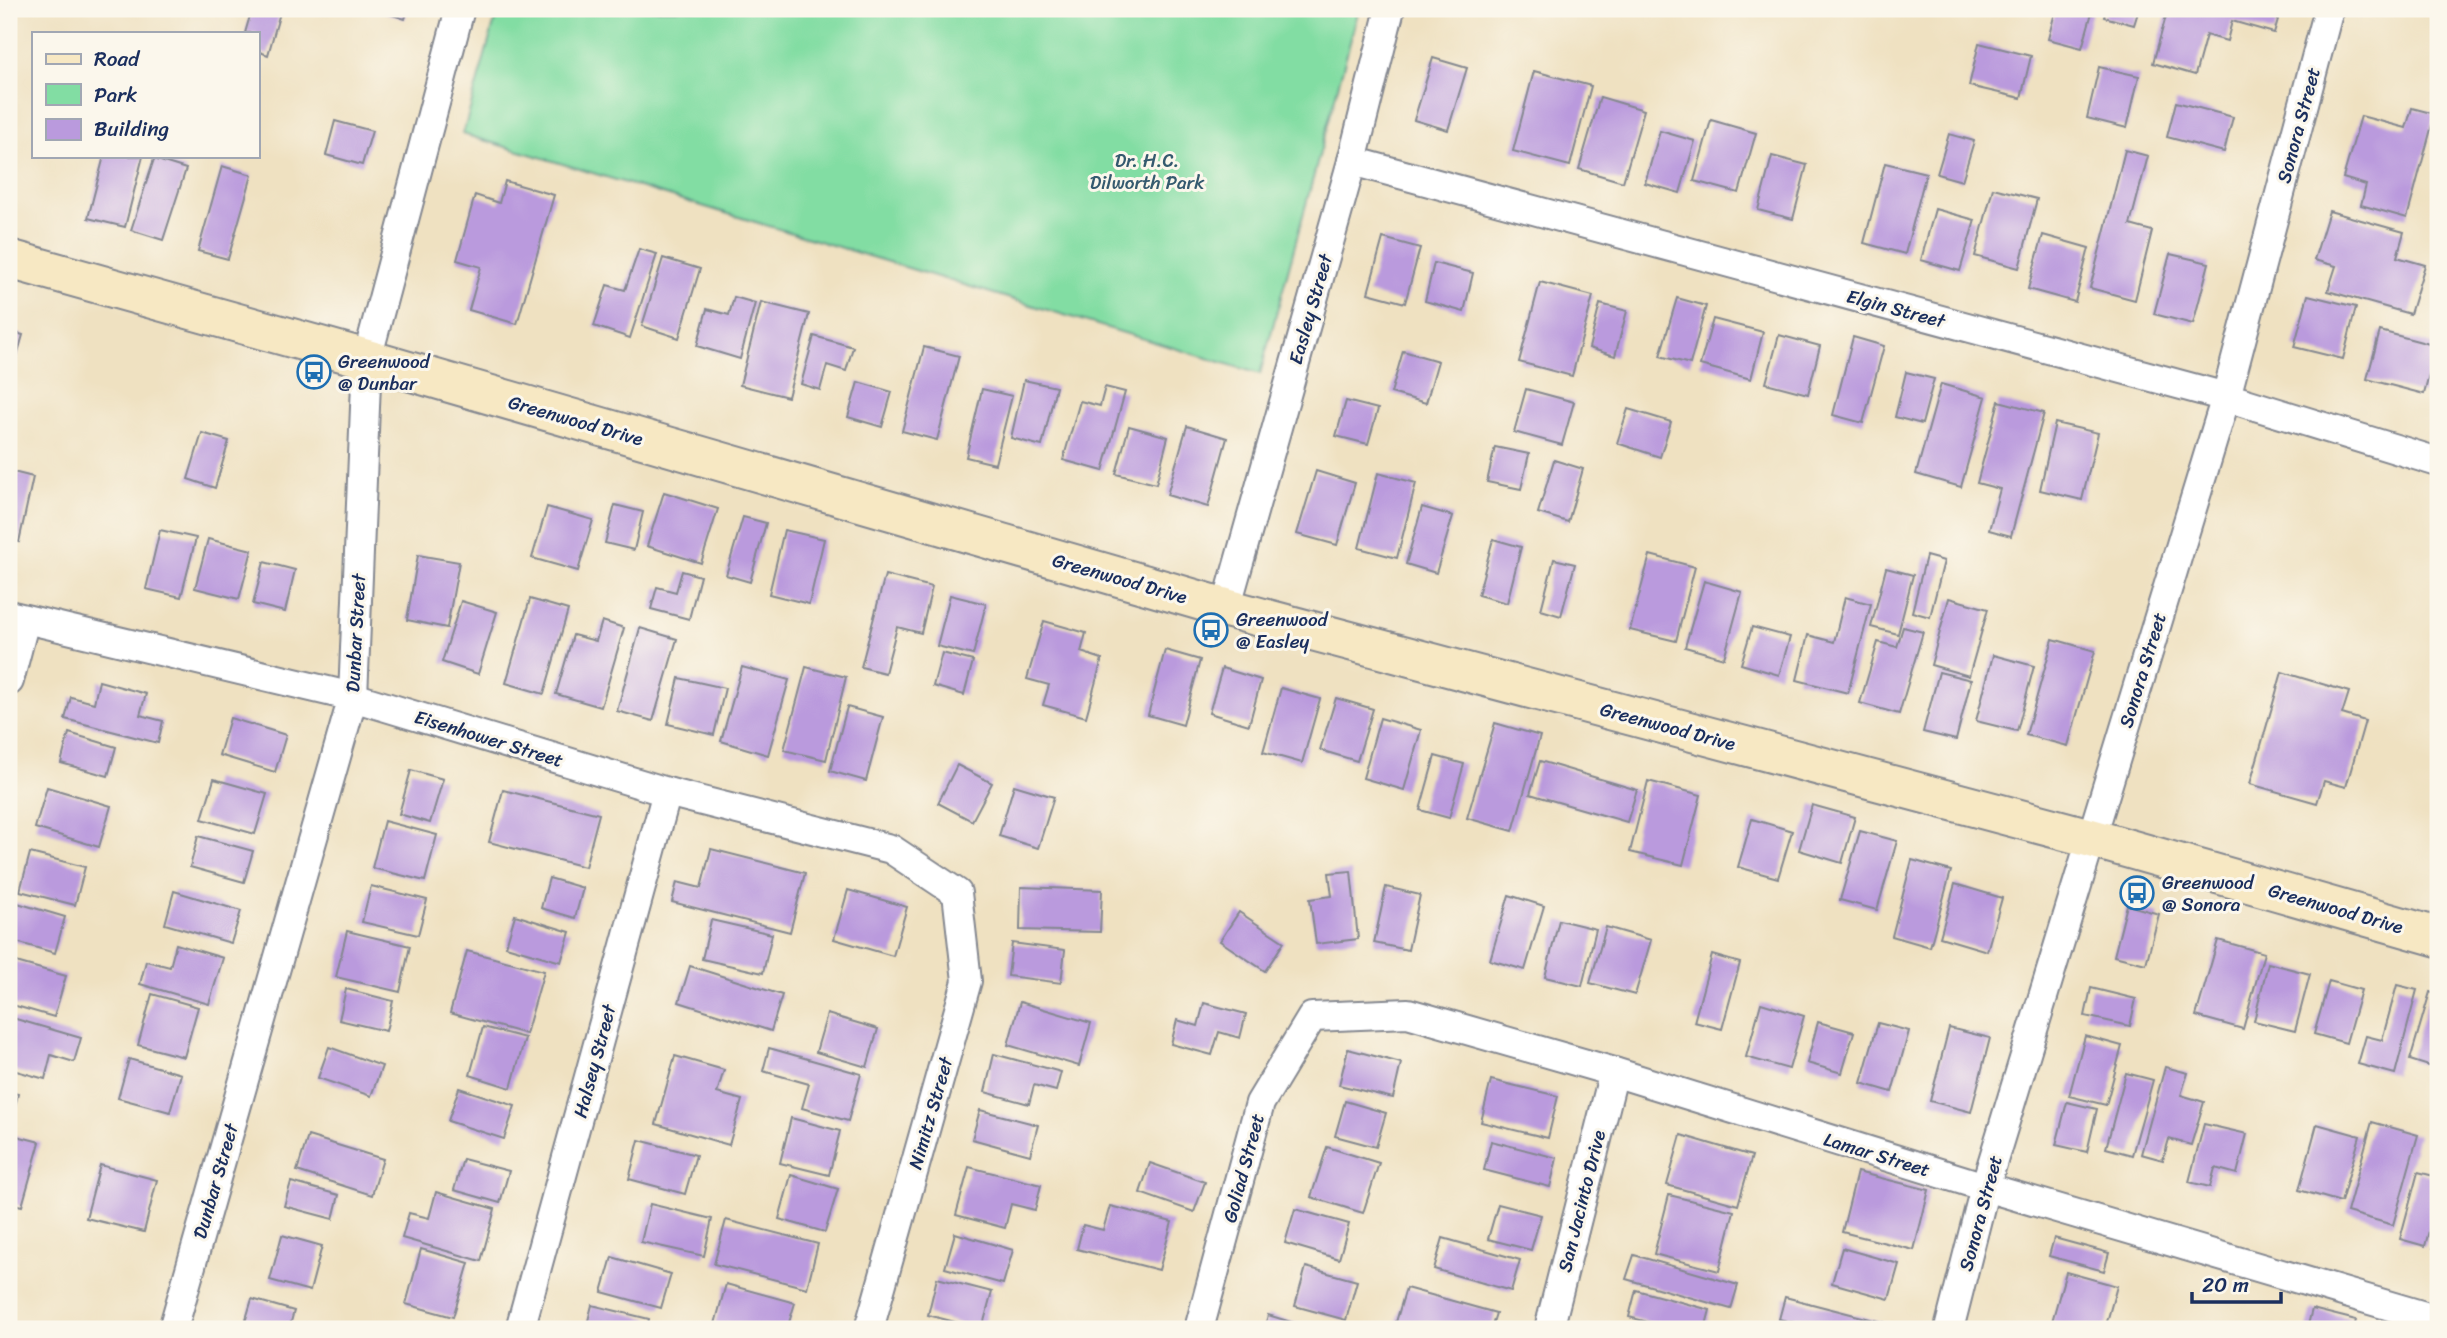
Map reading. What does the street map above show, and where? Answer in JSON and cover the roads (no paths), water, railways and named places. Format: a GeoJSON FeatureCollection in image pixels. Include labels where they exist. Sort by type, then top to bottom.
{"type":"FeatureCollection","features":[{"type":"Feature","properties":{"kind":"main road","name":"Greenwood Drive"},"geometry":{"type":"LineString","coordinates":[[9,259],[367,359],[1226,608],[2091,838],[2438,937]]}},
{"type":"Feature","properties":{"kind":"street","name":"Dunbar Street"},"geometry":{"type":"LineString","coordinates":[[173,1329],[354,696],[367,359],[460,9]]}},
{"type":"Feature","properties":{"kind":"street","name":"Easley Street"},"geometry":{"type":"LineString","coordinates":[[1226,608],[1352,161],[1390,9]]}},
{"type":"Feature","properties":{"kind":"street","name":"Sonora Street"},"geometry":{"type":"LineString","coordinates":[[1949,1329],[1985,1188],[2226,397],[2329,9]]}},
{"type":"Feature","properties":{"kind":"street","name":"Elgin Street"},"geometry":{"type":"LineString","coordinates":[[1352,161],[2226,397],[2438,462]]}},
{"type":"Feature","properties":{"kind":"street","name":"Eisenhower Street"},"geometry":{"type":"LineString","coordinates":[[17,618],[354,696],[667,792],[891,849],[957,893]]}},
{"type":"Feature","properties":{"kind":"street"},"geometry":{"type":"LineString","coordinates":[[9,681],[17,618]]}},
{"type":"Feature","properties":{"kind":"street","name":"Halsey Street"},"geometry":{"type":"LineString","coordinates":[[520,1329],[667,792]]}},
{"type":"Feature","properties":{"kind":"street","name":"Nimitz Street"},"geometry":{"type":"LineString","coordinates":[[869,1329],[967,981],[957,893]]}},
{"type":"Feature","properties":{"kind":"street","name":"Lamar Street"},"geometry":{"type":"LineString","coordinates":[[1311,1017],[1408,1013],[1614,1072],[2409,1321],[2438,1320]]}},
{"type":"Feature","properties":{"kind":"street","name":"Goliad Street"},"geometry":{"type":"LineString","coordinates":[[1199,1329],[1260,1103],[1311,1017]]}},
{"type":"Feature","properties":{"kind":"street","name":"San Jacinto Drive"},"geometry":{"type":"LineString","coordinates":[[1549,1329],[1614,1072]]}},
{"type":"Feature","properties":{"kind":"place","name":"Greenwood @ Dunbar"},"geometry":{"type":"Point","coordinates":[314,372]}},
{"type":"Feature","properties":{"kind":"place","name":"Greenwood @ Easley"},"geometry":{"type":"Point","coordinates":[1211,630]}},
{"type":"Feature","properties":{"kind":"place","name":"Greenwood @ Sonora"},"geometry":{"type":"Point","coordinates":[2137,893]}},
{"type":"Feature","properties":{"kind":"park label","name":"Dr. H.C. Dilworth Park"},"geometry":{"type":"Point","coordinates":[1147,171]}}]}
